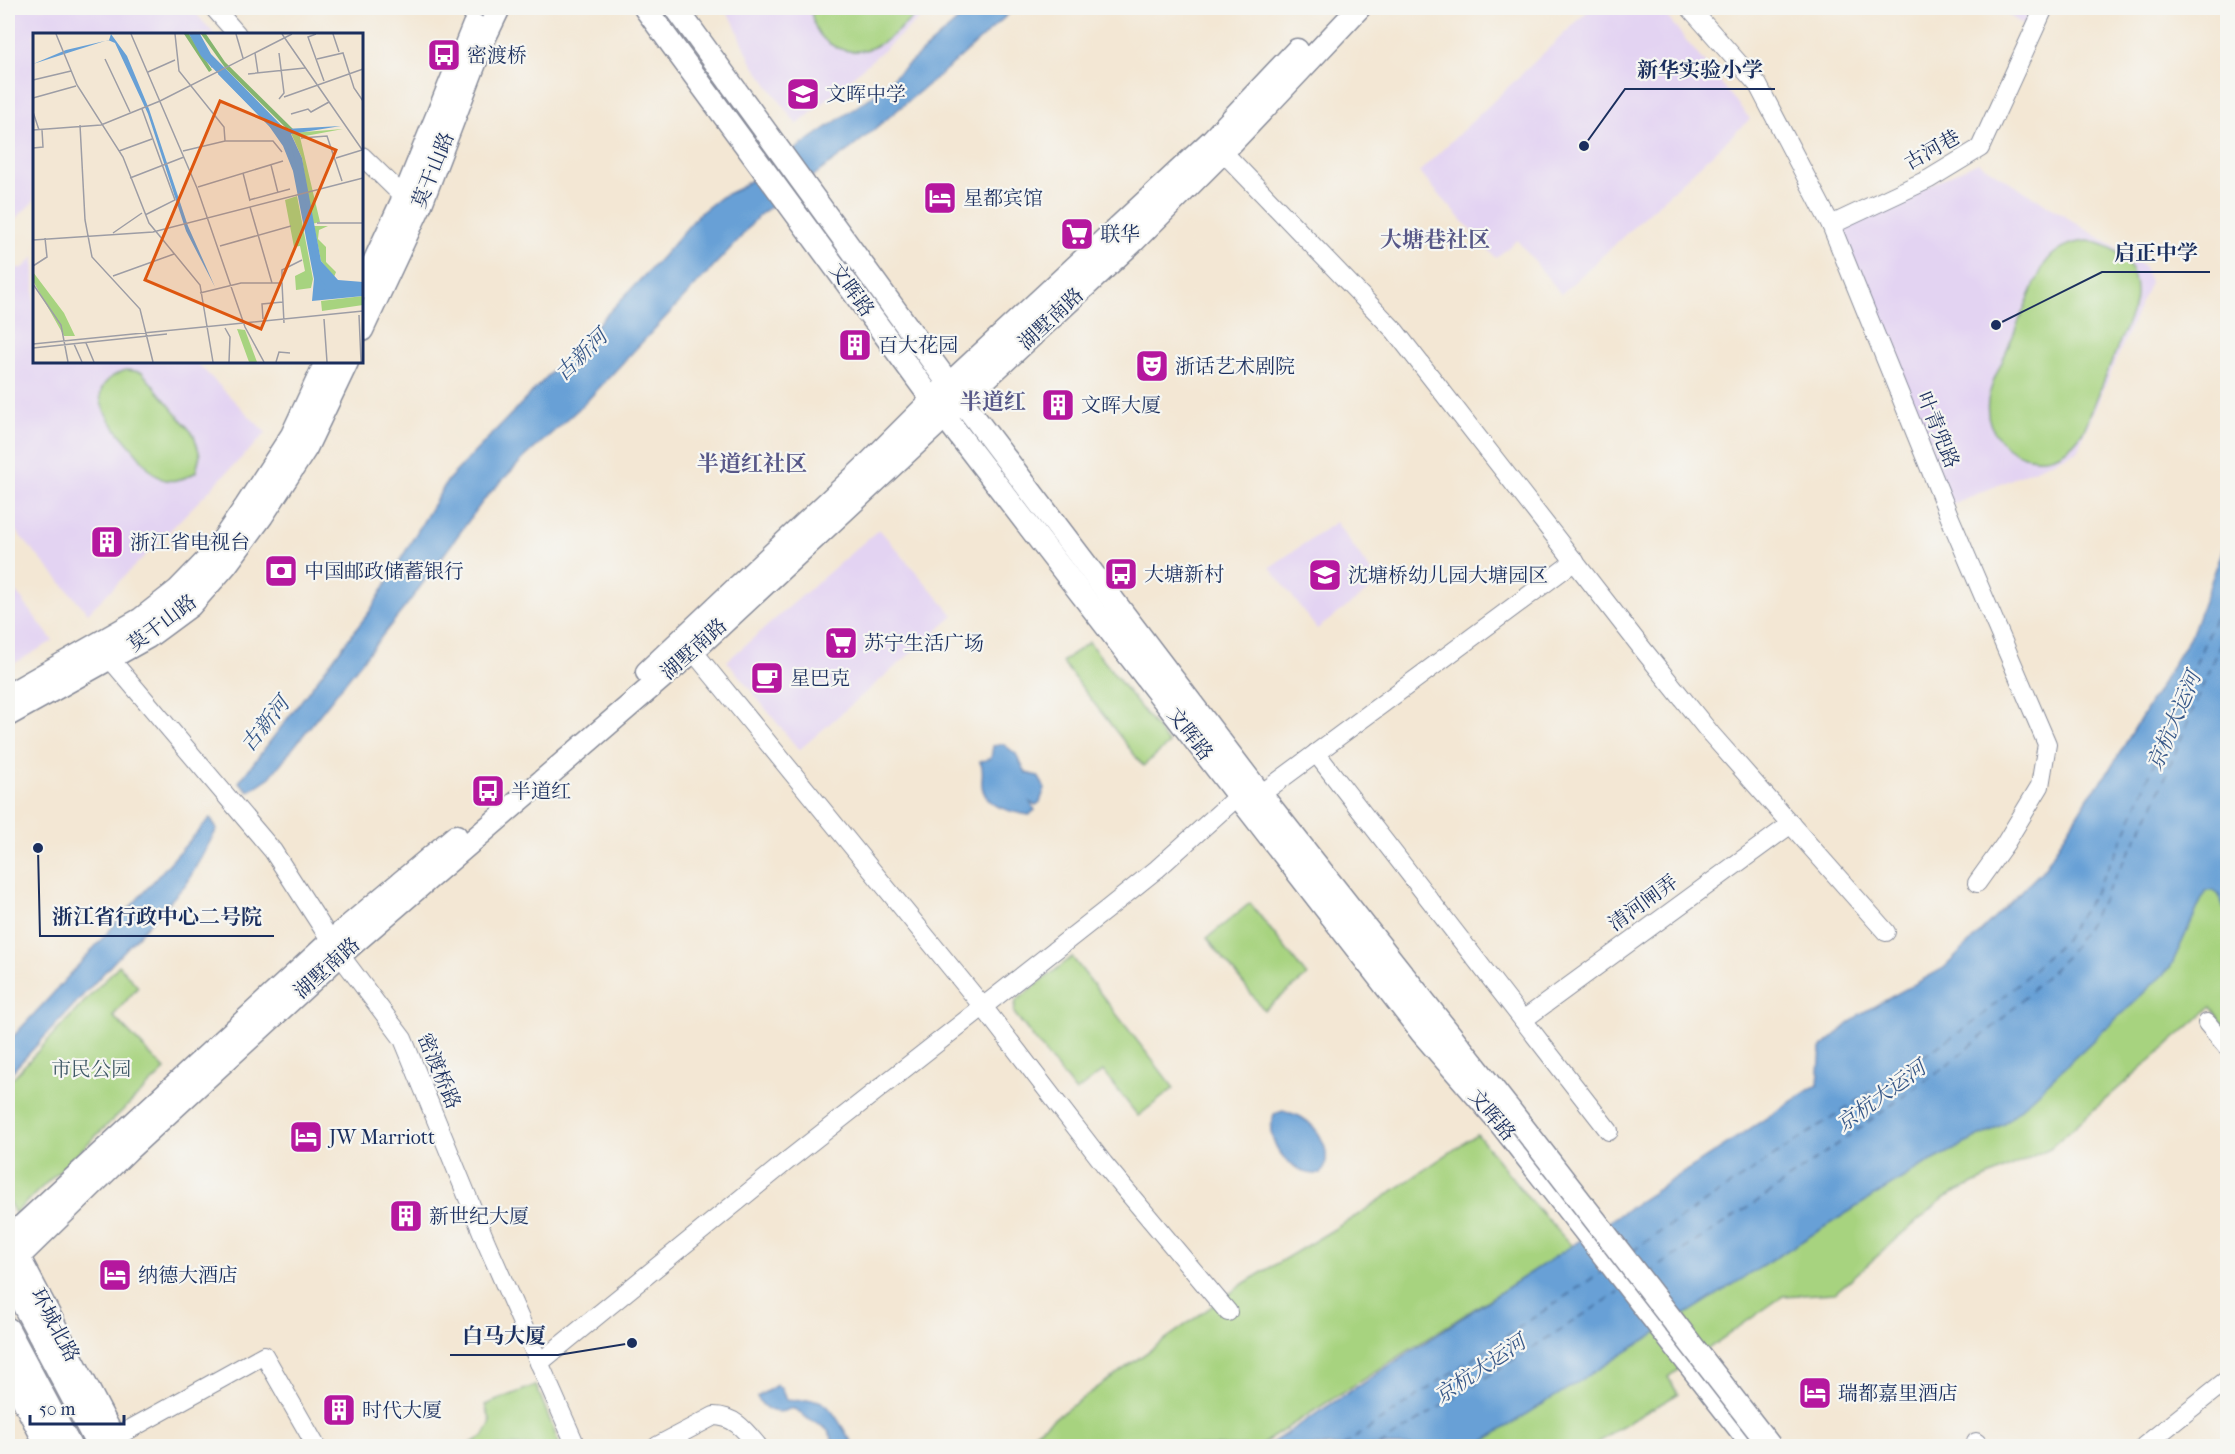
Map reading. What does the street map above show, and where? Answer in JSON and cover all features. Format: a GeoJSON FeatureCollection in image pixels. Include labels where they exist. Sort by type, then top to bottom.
{"type":"FeatureCollection","features":[{"type":"Feature","properties":{"kind":"main road","name":"莫干山路"},"geometry":{"type":"LineString","coordinates":[[363,286],[404,197],[482,8]]}},
{"type":"Feature","properties":{"kind":"main road","name":"莫干山路"},"geometry":{"type":"LineString","coordinates":[[363,328],[421,204],[485,37],[499,8]]}},
{"type":"Feature","properties":{"kind":"main road","name":"文晖路"},"geometry":{"type":"LineString","coordinates":[[645,8],[764,169],[796,194]]}},
{"type":"Feature","properties":{"kind":"main road","name":"文晖路"},"geometry":{"type":"LineString","coordinates":[[676,8],[779,153],[796,194],[947,400],[1503,1114],[1770,1446]]}},
{"type":"Feature","properties":{"kind":"main road","name":"湖墅南路"},"geometry":{"type":"LineString","coordinates":[[11,1267],[31,1242],[336,948],[693,651],[1211,141],[1338,8]]}},
{"type":"Feature","properties":{"kind":"main road","name":"湖墅南路"},"geometry":{"type":"LineString","coordinates":[[8,1236],[637,681],[864,468],[1135,240],[1223,152],[1359,8]]}},
{"type":"Feature","properties":{"kind":"main road","name":"莫干山路"},"geometry":{"type":"LineString","coordinates":[[8,715],[104,652],[178,590],[213,554],[291,435],[326,363]]}},
{"type":"Feature","properties":{"kind":"main road","name":"莫干山路"},"geometry":{"type":"LineString","coordinates":[[8,695],[104,652],[148,638],[190,606],[226,565],[262,516],[306,448],[347,363]]}},
{"type":"Feature","properties":{"kind":"main road","name":"文晖路"},"geometry":{"type":"LineString","coordinates":[[1503,1114],[1753,1446]]}},
{"type":"Feature","properties":{"kind":"main road","name":"环城北路"},"geometry":{"type":"LineString","coordinates":[[8,1236],[11,1267],[110,1444]]}},
{"type":"Feature","properties":{"kind":"main road"},"geometry":{"type":"LineString","coordinates":[[8,1329],[70,1446]]}},
{"type":"Feature","properties":{"kind":"main road"},"geometry":{"type":"LineString","coordinates":[[8,1370],[47,1446]]}},
{"type":"Feature","properties":{"kind":"street"},"geometry":{"type":"LineString","coordinates":[[214,8],[236,33]]}},
{"type":"Feature","properties":{"kind":"street","name":"叶青兜路"},"geometry":{"type":"LineString","coordinates":[[1690,8],[1758,85],[1831,225],[1950,518],[2047,744],[2040,786],[2005,844],[1977,883]]}},
{"type":"Feature","properties":{"kind":"street","name":"古河巷"},"geometry":{"type":"LineString","coordinates":[[1831,225],[1929,179],[1980,148],[2043,8]]}},
{"type":"Feature","properties":{"kind":"street"},"geometry":{"type":"LineString","coordinates":[[1223,152],[1395,331],[1711,734],[1886,932]]}},
{"type":"Feature","properties":{"kind":"street"},"geometry":{"type":"LineString","coordinates":[[363,157],[404,197]]}},
{"type":"Feature","properties":{"kind":"street"},"geometry":{"type":"LineString","coordinates":[[539,1363],[787,1161],[984,1008],[1250,791],[1316,753],[1575,561]]}},
{"type":"Feature","properties":{"kind":"street"},"geometry":{"type":"LineString","coordinates":[[693,651],[984,1008],[1104,1164],[1228,1312]]}},
{"type":"Feature","properties":{"kind":"street","name":"密渡桥路"},"geometry":{"type":"LineString","coordinates":[[104,652],[273,851],[336,948],[403,1039],[447,1149],[576,1446]]}},
{"type":"Feature","properties":{"kind":"street"},"geometry":{"type":"LineString","coordinates":[[1316,753],[1610,1131]]}},
{"type":"Feature","properties":{"kind":"street","name":"清河闸弄"},"geometry":{"type":"LineString","coordinates":[[1522,1020],[1791,824]]}},
{"type":"Feature","properties":{"kind":"street"},"geometry":{"type":"LineString","coordinates":[[2207,1023],[2228,1048]]}},
{"type":"Feature","properties":{"kind":"street"},"geometry":{"type":"LineString","coordinates":[[110,1444],[264,1355],[316,1446]]}},
{"type":"Feature","properties":{"kind":"street"},"geometry":{"type":"LineString","coordinates":[[2144,1446],[2228,1378]]}},
{"type":"Feature","properties":{"kind":"street"},"geometry":{"type":"LineString","coordinates":[[657,1446],[714,1416],[724,1416],[741,1425],[758,1446]]}},
{"type":"Feature","properties":{"kind":"shaded area"},"geometry":{"type":"Polygon","coordinates":[[[8,8],[191,8],[213,33],[33,33],[33,202],[8,226],[8,8]]]}},
{"type":"Feature","properties":{"kind":"shaded area","name":"文晖中学"},"geometry":{"type":"Polygon","coordinates":[[[722,8],[932,8],[797,125],[752,63],[733,21],[722,8]]]}},
{"type":"Feature","properties":{"kind":"shaded area"},"geometry":{"type":"Polygon","coordinates":[[[1591,8],[1660,8],[1750,119],[1561,294],[1517,240],[1496,258],[1419,172],[1591,8]]]}},
{"type":"Feature","properties":{"kind":"shaded area"},"geometry":{"type":"Polygon","coordinates":[[[1997,8],[2031,8],[2024,25],[1997,8]]]}},
{"type":"Feature","properties":{"kind":"shaded area"},"geometry":{"type":"Polygon","coordinates":[[[1978,162],[2143,265],[2150,282],[2077,451],[1949,506],[1838,229],[1978,162]]]}},
{"type":"Feature","properties":{"kind":"shaded area"},"geometry":{"type":"Polygon","coordinates":[[[33,258],[33,363],[197,363],[266,433],[88,613],[8,522],[8,268],[23,268],[33,258]]]}},
{"type":"Feature","properties":{"kind":"shaded area","name":"沈塘桥幼儿园大塘园区"},"geometry":{"type":"Polygon","coordinates":[[[1336,522],[1379,583],[1317,629],[1270,567],[1336,522]]]}},
{"type":"Feature","properties":{"kind":"shaded area"},"geometry":{"type":"Polygon","coordinates":[[[879,529],[954,616],[799,750],[727,661],[879,529]]]}},
{"type":"Feature","properties":{"kind":"shaded area"},"geometry":{"type":"Polygon","coordinates":[[[8,581],[53,641],[8,667],[8,581]]]}},
{"type":"Feature","properties":{"kind":"green space"},"geometry":{"type":"Polygon","coordinates":[[[811,8],[923,8],[892,36],[869,49],[857,51],[844,50],[825,41],[816,28],[811,8]]]}},
{"type":"Feature","properties":{"kind":"green space"},"geometry":{"type":"Polygon","coordinates":[[[2088,241],[2110,248],[2126,262],[2135,281],[2135,304],[2080,436],[2058,455],[2044,458],[2025,456],[2007,447],[1994,431],[1988,412],[1991,388],[2044,265],[2063,247],[2088,241]]]}},
{"type":"Feature","properties":{"kind":"green space"},"geometry":{"type":"Polygon","coordinates":[[[126,370],[142,372],[194,435],[200,455],[196,472],[182,479],[172,481],[162,479],[147,467],[115,428],[102,406],[100,396],[103,386],[111,377],[126,370]]]}},
{"type":"Feature","properties":{"kind":"green space"},"geometry":{"type":"Polygon","coordinates":[[[1089,642],[1169,744],[1143,766],[1062,662],[1089,642]]]}},
{"type":"Feature","properties":{"kind":"green space"},"geometry":{"type":"Polygon","coordinates":[[[2213,890],[2219,895],[2227,915],[2227,1029],[2211,1007],[2050,1148],[1944,1198],[1835,1293],[1783,1296],[1668,1377],[1678,1394],[1615,1430],[1594,1446],[1476,1446],[1920,1167],[2004,1124],[2170,968],[2205,892],[2213,890]]]}},
{"type":"Feature","properties":{"kind":"green space"},"geometry":{"type":"Polygon","coordinates":[[[1250,903],[1307,976],[1264,1010],[1207,938],[1250,903]]]}},
{"type":"Feature","properties":{"kind":"green space"},"geometry":{"type":"Polygon","coordinates":[[[1072,957],[1174,1088],[1138,1116],[1103,1071],[1076,1092],[1014,1013],[1016,1001],[1072,957]]]}},
{"type":"Feature","properties":{"kind":"green space","name":"市民公园"},"geometry":{"type":"Polygon","coordinates":[[[119,965],[138,987],[113,1016],[165,1070],[15,1213],[8,1200],[8,1083],[119,965]]]}},
{"type":"Feature","properties":{"kind":"green space"},"geometry":{"type":"Polygon","coordinates":[[[1477,1134],[1529,1199],[1572,1246],[1259,1446],[1029,1446],[1024,1440],[1246,1282],[1356,1216],[1477,1134]]]}},
{"type":"Feature","properties":{"kind":"green space"},"geometry":{"type":"Polygon","coordinates":[[[536,1385],[560,1446],[465,1446],[483,1437],[491,1422],[485,1405],[536,1385]]]}},
{"type":"Feature","properties":{"kind":"water","name":"古新河"},"geometry":{"type":"Polygon","coordinates":[[[972,8],[1015,8],[955,62],[853,147],[758,216],[583,405],[524,458],[486,497],[409,602],[270,777],[249,791],[239,782],[370,611],[448,480],[662,257],[699,214],[871,97],[972,8]]]}},
{"type":"Feature","properties":{"kind":"water","name":"京杭大运河"},"geometry":{"type":"Polygon","coordinates":[[[2227,538],[2227,915],[2219,895],[2213,890],[2205,892],[2170,968],[2004,1124],[1920,1167],[1476,1446],[1267,1446],[1818,1084],[1821,1048],[1860,1014],[1944,968],[2043,870],[2089,796],[2109,771],[2193,631],[2227,538]]]}},
{"type":"Feature","properties":{"kind":"water"},"geometry":{"type":"Polygon","coordinates":[[[1003,744],[1016,754],[1026,773],[1038,776],[1045,788],[1040,802],[1036,805],[1030,802],[1035,810],[1029,815],[1000,807],[988,799],[984,792],[980,762],[991,758],[993,746],[1003,744]]]}},
{"type":"Feature","properties":{"kind":"water"},"geometry":{"type":"Polygon","coordinates":[[[210,818],[217,829],[186,884],[8,1076],[8,1042],[210,818]]]}},
{"type":"Feature","properties":{"kind":"water"},"geometry":{"type":"Polygon","coordinates":[[[1283,1111],[1301,1117],[1319,1135],[1326,1158],[1321,1174],[1312,1174],[1296,1168],[1277,1148],[1273,1140],[1271,1125],[1274,1114],[1283,1111]]]}},
{"type":"Feature","properties":{"kind":"water"},"geometry":{"type":"Polygon","coordinates":[[[777,1385],[781,1388],[786,1400],[815,1400],[827,1406],[855,1446],[832,1446],[831,1436],[826,1429],[794,1409],[776,1412],[765,1407],[757,1397],[777,1385]]]}},
{"type":"Feature","properties":{"kind":"ferry route"},"geometry":{"type":"LineString","coordinates":[[1632,1251],[1973,1023],[2064,940],[2091,899],[2122,841],[2228,586]]}},
{"type":"Feature","properties":{"kind":"ferry route"},"geometry":{"type":"LineString","coordinates":[[1648,1273],[1764,1197],[1951,1062],[1998,1023],[2067,956],[2091,920],[2151,812],[2228,624]]}},
{"type":"Feature","properties":{"kind":"ferry route"},"geometry":{"type":"LineString","coordinates":[[1343,1446],[1603,1271]]}},
{"type":"Feature","properties":{"kind":"ferry route"},"geometry":{"type":"LineString","coordinates":[[1379,1446],[1619,1292]]}},
{"type":"Feature","properties":{"kind":"place","name":"密渡桥"},"geometry":{"type":"Point","coordinates":[444,55]}},
{"type":"Feature","properties":{"kind":"place","name":"文晖中学"},"geometry":{"type":"Point","coordinates":[803,94]}},
{"type":"Feature","properties":{"kind":"place","name":"新华实验小学"},"geometry":{"type":"Point","coordinates":[1584,146]}},
{"type":"Feature","properties":{"kind":"place","name":"星都宾馆"},"geometry":{"type":"Point","coordinates":[940,198]}},
{"type":"Feature","properties":{"kind":"place","name":"联华"},"geometry":{"type":"Point","coordinates":[1077,234]}},
{"type":"Feature","properties":{"kind":"place","name":"启正中学"},"geometry":{"type":"Point","coordinates":[1996,325]}},
{"type":"Feature","properties":{"kind":"place","name":"百大花园"},"geometry":{"type":"Point","coordinates":[855,345]}},
{"type":"Feature","properties":{"kind":"place","name":"浙话艺术剧院"},"geometry":{"type":"Point","coordinates":[1152,366]}},
{"type":"Feature","properties":{"kind":"place","name":"文晖大厦"},"geometry":{"type":"Point","coordinates":[1058,405]}},
{"type":"Feature","properties":{"kind":"place","name":"浙江省电视台"},"geometry":{"type":"Point","coordinates":[107,542]}},
{"type":"Feature","properties":{"kind":"place","name":"中国邮政储蓄银行"},"geometry":{"type":"Point","coordinates":[281,571]}},
{"type":"Feature","properties":{"kind":"place","name":"大塘新村"},"geometry":{"type":"Point","coordinates":[1121,574]}},
{"type":"Feature","properties":{"kind":"place","name":"沈塘桥幼儿园大塘园区"},"geometry":{"type":"Point","coordinates":[1325,575]}},
{"type":"Feature","properties":{"kind":"place","name":"苏宁生活广场"},"geometry":{"type":"Point","coordinates":[841,643]}},
{"type":"Feature","properties":{"kind":"place","name":"星巴克"},"geometry":{"type":"Point","coordinates":[767,678]}},
{"type":"Feature","properties":{"kind":"place","name":"半道红"},"geometry":{"type":"Point","coordinates":[488,791]}},
{"type":"Feature","properties":{"kind":"place","name":"浙江省行政中心二号院"},"geometry":{"type":"Point","coordinates":[38,848]}},
{"type":"Feature","properties":{"kind":"place","name":"JW Marriott"},"geometry":{"type":"Point","coordinates":[306,1137]}},
{"type":"Feature","properties":{"kind":"place","name":"新世纪大厦"},"geometry":{"type":"Point","coordinates":[406,1216]}},
{"type":"Feature","properties":{"kind":"place","name":"纳德大酒店"},"geometry":{"type":"Point","coordinates":[115,1275]}},
{"type":"Feature","properties":{"kind":"place","name":"白马大厦"},"geometry":{"type":"Point","coordinates":[632,1343]}},
{"type":"Feature","properties":{"kind":"place","name":"瑞都嘉里酒店"},"geometry":{"type":"Point","coordinates":[1815,1393]}},
{"type":"Feature","properties":{"kind":"place","name":"时代大厦"},"geometry":{"type":"Point","coordinates":[339,1410]}},
{"type":"Feature","properties":{"kind":"district","name":"大塘巷社区"},"geometry":{"type":"Point","coordinates":[1435,240]}},
{"type":"Feature","properties":{"kind":"district","name":"半道红"},"geometry":{"type":"Point","coordinates":[993,402]}},
{"type":"Feature","properties":{"kind":"district","name":"半道红社区"},"geometry":{"type":"Point","coordinates":[752,464]}}]}
